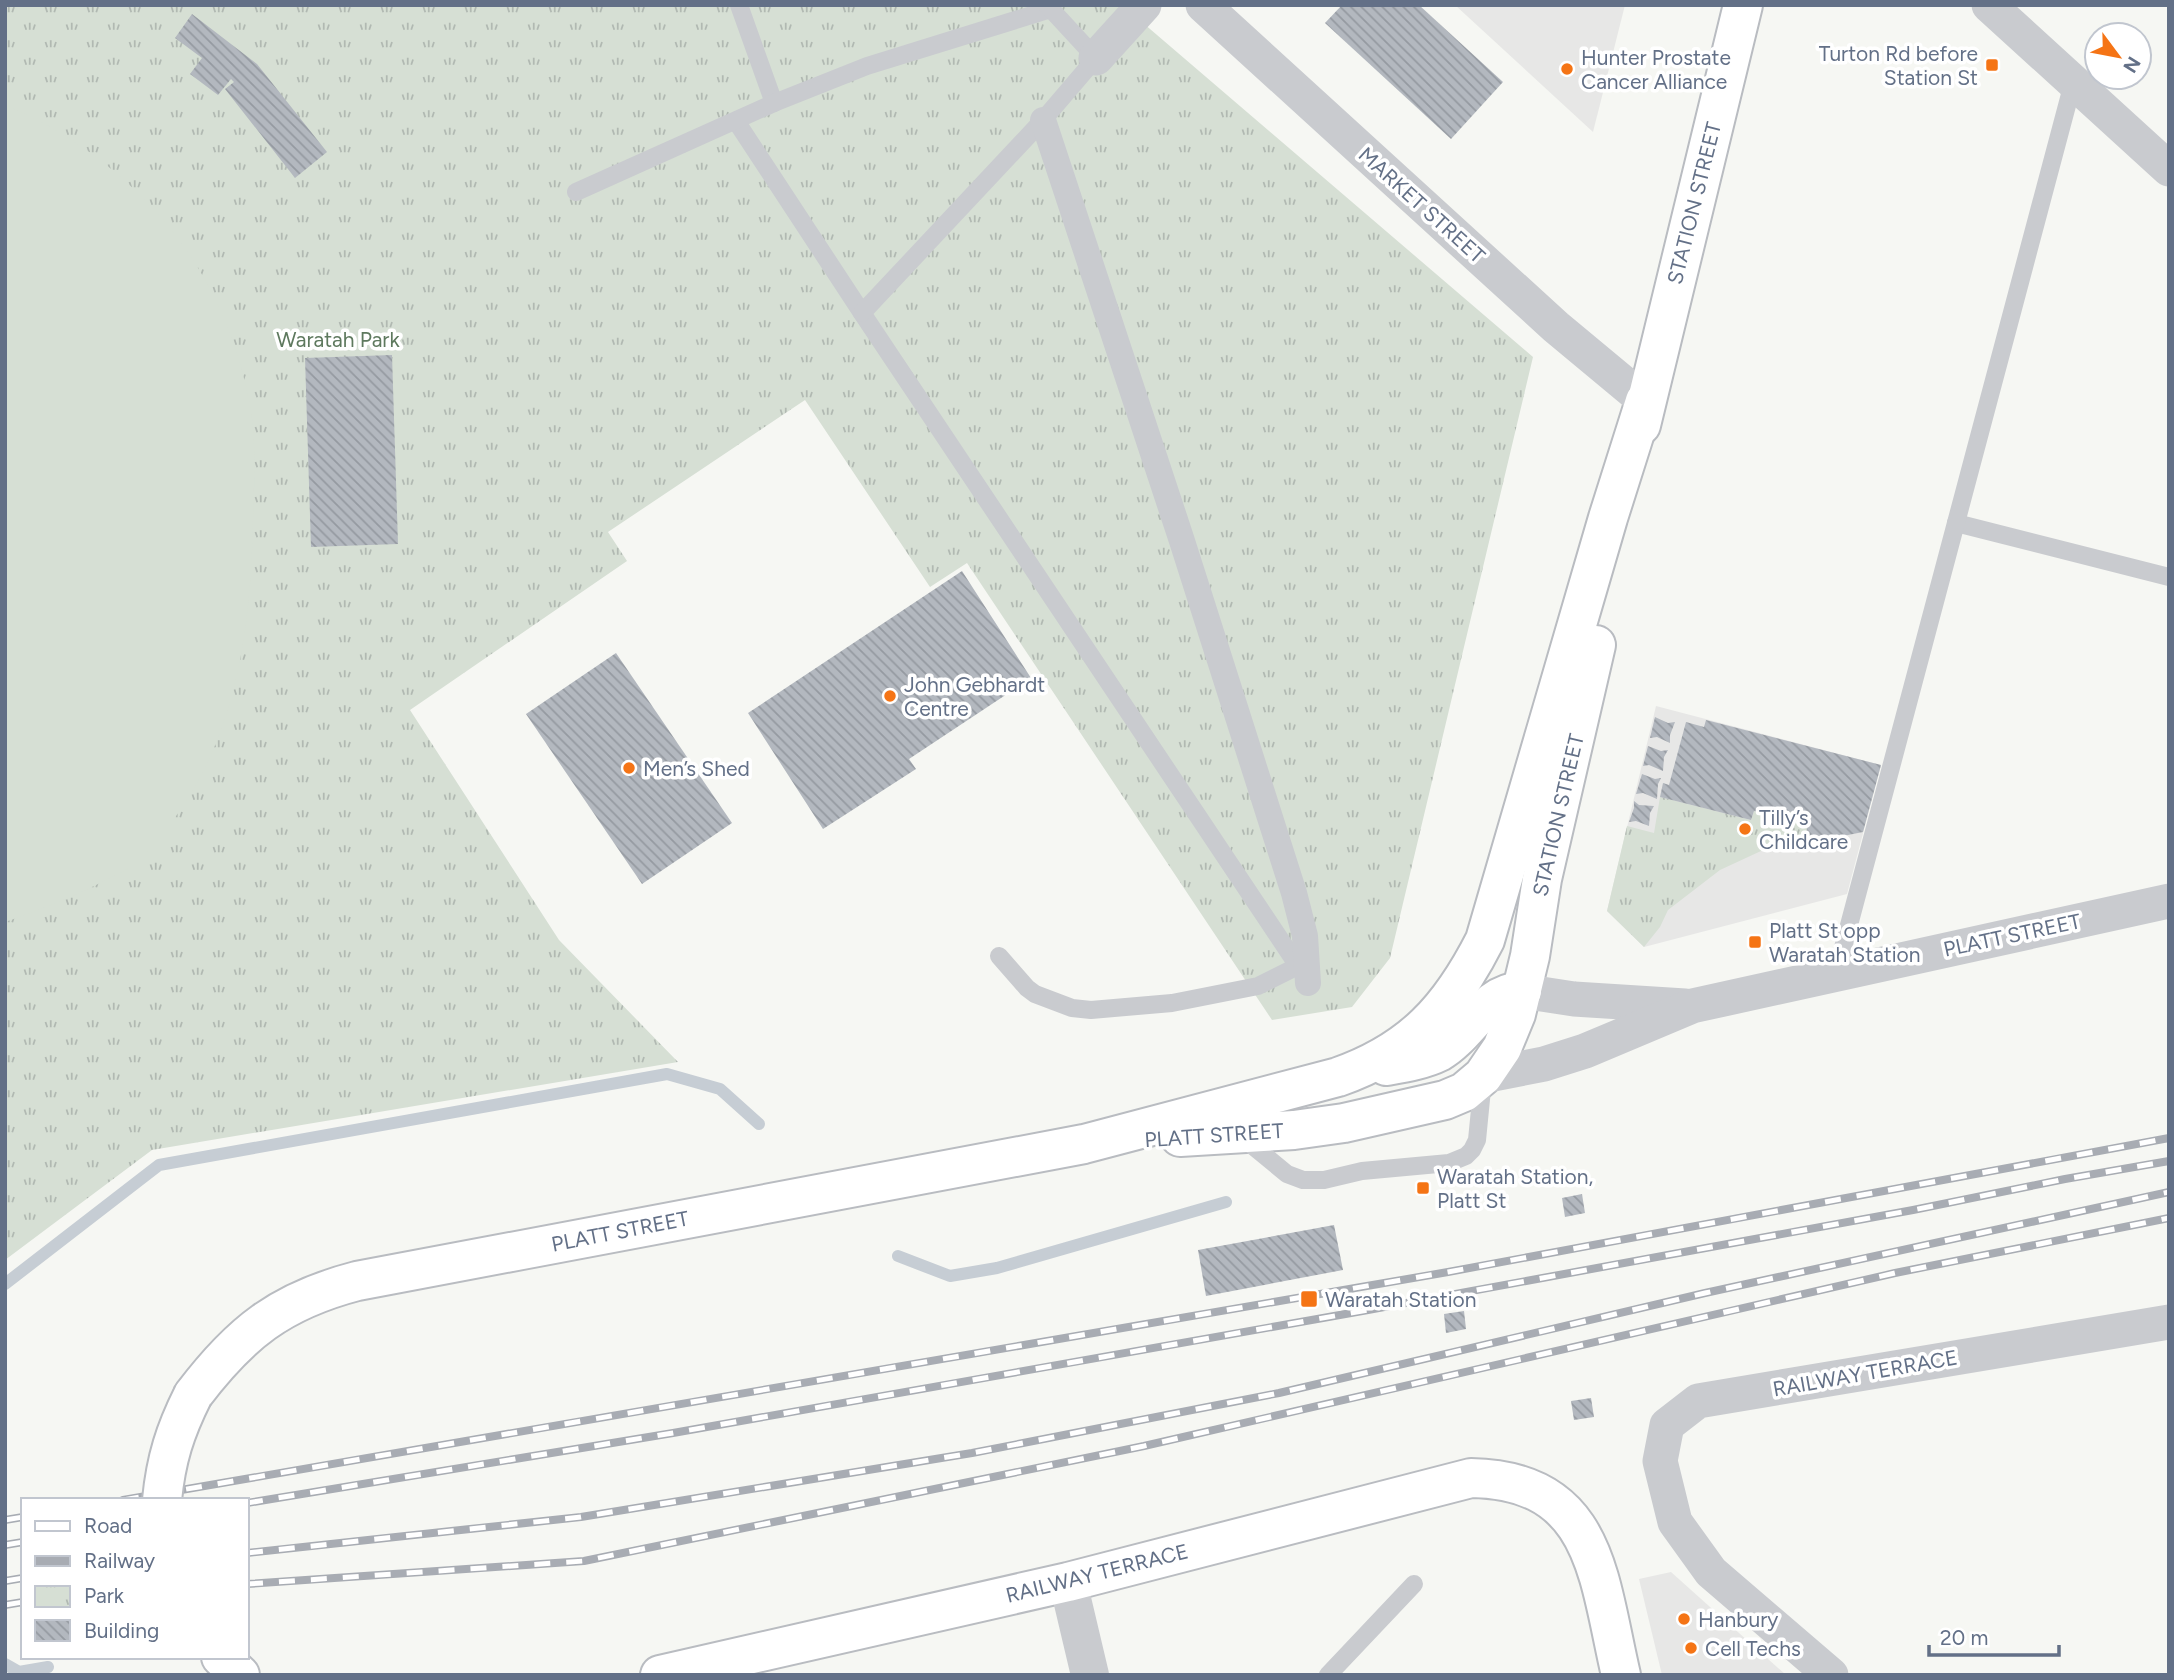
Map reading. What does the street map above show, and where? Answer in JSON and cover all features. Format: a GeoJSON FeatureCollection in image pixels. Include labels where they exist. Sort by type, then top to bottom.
{"type":"FeatureCollection","features":[{"type":"Feature","properties":{"kind":"main road","name":"STATION STREET"},"geometry":{"type":"LineString","coordinates":[[1344,1123],[1446,1100],[1464,1092],[1483,1076],[1509,1033],[1530,956],[1542,879],[1601,624],[1645,401],[1743,5]]}},
{"type":"Feature","properties":{"kind":"main road","name":"STATION STREET"},"geometry":{"type":"LineString","coordinates":[[1337,1077],[1383,1059],[1407,1043],[1436,1015],[1461,982],[1485,940],[1608,518],[1645,401]]}},
{"type":"Feature","properties":{"kind":"main road"},"geometry":{"type":"LineString","coordinates":[[1337,1077],[1438,1052],[1451,1044],[1494,1000],[1503,994],[1522,990]]}},
{"type":"Feature","properties":{"kind":"main road","name":"PLATT STREET"},"geometry":{"type":"LineString","coordinates":[[162,1498],[165,1467],[172,1443],[193,1395],[220,1359],[254,1329],[288,1306],[322,1290],[494,1254],[1084,1144],[1337,1077]]}},
{"type":"Feature","properties":{"kind":"main road","name":"PLATT STREET"},"geometry":{"type":"LineString","coordinates":[[1084,1144],[1294,1130],[1344,1123]]}},
{"type":"Feature","properties":{"kind":"main road","name":"RAILWAY TERRACE"},"geometry":{"type":"LineString","coordinates":[[660,1675],[1068,1582],[1449,1482],[1495,1478],[1532,1488],[1548,1496],[1563,1509],[1585,1538],[1598,1578],[1621,1675]]}},
{"type":"Feature","properties":{"kind":"street"},"geometry":{"type":"LineString","coordinates":[[1096,58],[1144,5]]}},
{"type":"Feature","properties":{"kind":"street","name":"MARKET STREET"},"geometry":{"type":"LineString","coordinates":[[1203,5],[1556,327],[1645,401]]}},
{"type":"Feature","properties":{"kind":"street"},"geometry":{"type":"LineString","coordinates":[[1989,5],[2169,169]]}},
{"type":"Feature","properties":{"kind":"street"},"geometry":{"type":"LineString","coordinates":[[1043,120],[1182,541],[1294,893],[1305,936],[1308,983]]}},
{"type":"Feature","properties":{"kind":"street","name":"PLATT STREET"},"geometry":{"type":"LineString","coordinates":[[1483,1076],[1544,1064],[1585,1051],[1692,1006],[2169,901]]}},
{"type":"Feature","properties":{"kind":"street","name":"PLATT STREET"},"geometry":{"type":"LineString","coordinates":[[1522,990],[1574,999],[1692,1006]]}},
{"type":"Feature","properties":{"kind":"street","name":"RAILWAY TERRACE"},"geometry":{"type":"LineString","coordinates":[[1831,1675],[1711,1572],[1675,1522],[1660,1461],[1667,1425],[1699,1401],[2169,1322]]}},
{"type":"Feature","properties":{"kind":"street"},"geometry":{"type":"LineString","coordinates":[[1068,1582],[1090,1675]]}},
{"type":"Feature","properties":{"kind":"lane"},"geometry":{"type":"LineString","coordinates":[[739,5],[774,103]]}},
{"type":"Feature","properties":{"kind":"lane"},"geometry":{"type":"LineString","coordinates":[[576,192],[774,103],[879,62],[1049,7],[1096,58],[1043,120],[862,313]]}},
{"type":"Feature","properties":{"kind":"lane"},"geometry":{"type":"LineString","coordinates":[[1836,974],[2073,83]]}},
{"type":"Feature","properties":{"kind":"lane"},"geometry":{"type":"LineString","coordinates":[[736,121],[1298,966],[1258,986],[1172,1003],[1091,1010],[1072,1008],[1035,994],[999,956]]}},
{"type":"Feature","properties":{"kind":"lane"},"geometry":{"type":"LineString","coordinates":[[1956,523],[2169,577]]}},
{"type":"Feature","properties":{"kind":"lane"},"geometry":{"type":"LineString","coordinates":[[1238,1133],[1279,1168],[1303,1180],[1324,1180],[1362,1171],[1449,1163],[1466,1156],[1477,1140],[1483,1076]]}},
{"type":"Feature","properties":{"kind":"lane"},"geometry":{"type":"LineString","coordinates":[[1328,1675],[1414,1584]]}},
{"type":"Feature","properties":{"kind":"shaded area","name":"Hunter Prostate Cancer Alliance"},"geometry":{"type":"Polygon","coordinates":[[[1455,5],[1625,5],[1593,132],[1455,5]]]}},
{"type":"Feature","properties":{"kind":"shaded area","name":"Tilly’s Childcare"},"geometry":{"type":"Polygon","coordinates":[[[1656,706],[1881,765],[1847,894],[1644,947],[1607,911],[1656,706]]]}},
{"type":"Feature","properties":{"kind":"shaded area"},"geometry":{"type":"Polygon","coordinates":[[[1671,1572],[1786,1675],[1662,1675],[1639,1579],[1671,1572]]]}},
{"type":"Feature","properties":{"kind":"green space","name":"Waratah Park"},"geometry":{"type":"Polygon","coordinates":[[[5,5],[1122,5],[1533,357],[1390,958],[1352,1007],[1272,1020],[967,563],[930,587],[805,400],[608,532],[627,561],[410,710],[559,940],[678,1062],[152,1150],[5,1260],[5,5]]]}},
{"type":"Feature","properties":{"kind":"green space"},"geometry":{"type":"Polygon","coordinates":[[[5,105],[37,120],[98,158],[151,206],[195,262],[219,308],[242,370],[252,419],[254,469],[252,560],[243,641],[224,720],[210,758],[191,794],[156,842],[132,866],[70,897],[5,922],[5,105]]]}},
{"type":"Feature","properties":{"kind":"green space"},"geometry":{"type":"Polygon","coordinates":[[[1660,797],[1751,820],[1754,811],[1778,817],[1779,809],[1810,817],[1803,844],[1761,851],[1720,870],[1668,910],[1660,927],[1644,947],[1607,911],[1627,826],[1654,833],[1660,797]]]}},
{"type":"Feature","properties":{"kind":"building"},"geometry":{"type":"Polygon","coordinates":[[[1342,5],[1419,5],[1503,82],[1451,139],[1325,23],[1342,5]]]}},
{"type":"Feature","properties":{"kind":"building"},"geometry":{"type":"Polygon","coordinates":[[[192,14],[257,64],[327,152],[295,178],[225,89],[234,82],[231,79],[218,95],[190,74],[202,58],[175,38],[192,14]]]}},
{"type":"Feature","properties":{"kind":"building"},"geometry":{"type":"Polygon","coordinates":[[[392,355],[398,544],[311,547],[305,358],[392,355]]]}},
{"type":"Feature","properties":{"kind":"building","name":"John Gebhardt Centre"},"geometry":{"type":"Polygon","coordinates":[[[962,571],[1031,678],[909,759],[916,769],[823,829],[748,713],[962,571]]]}},
{"type":"Feature","properties":{"kind":"building","name":"Men’s Shed"},"geometry":{"type":"Polygon","coordinates":[[[616,653],[732,823],[642,884],[526,714],[616,653]]]}},
{"type":"Feature","properties":{"kind":"building"},"geometry":{"type":"Polygon","coordinates":[[[1655,717],[1668,723],[1675,722],[1670,743],[1657,737],[1650,738],[1655,717]]]}},
{"type":"Feature","properties":{"kind":"building"},"geometry":{"type":"Polygon","coordinates":[[[1706,720],[1881,765],[1863,832],[1803,844],[1810,817],[1779,809],[1778,817],[1754,811],[1751,820],[1660,797],[1663,783],[1669,785],[1686,722],[1704,727],[1706,720]]]}},
{"type":"Feature","properties":{"kind":"building"},"geometry":{"type":"Polygon","coordinates":[[[1648,746],[1661,751],[1668,750],[1664,757],[1663,771],[1649,765],[1643,766],[1648,746]]]}},
{"type":"Feature","properties":{"kind":"building"},"geometry":{"type":"Polygon","coordinates":[[[1642,774],[1655,779],[1661,778],[1657,799],[1643,793],[1636,794],[1642,774]]]}},
{"type":"Feature","properties":{"kind":"building"},"geometry":{"type":"Polygon","coordinates":[[[1634,801],[1639,805],[1654,806],[1650,813],[1649,826],[1636,821],[1629,822],[1634,801]]]}},
{"type":"Feature","properties":{"kind":"building"},"geometry":{"type":"Polygon","coordinates":[[[1582,1194],[1585,1213],[1565,1217],[1562,1198],[1582,1194]]]}},
{"type":"Feature","properties":{"kind":"building"},"geometry":{"type":"Polygon","coordinates":[[[1334,1225],[1343,1270],[1206,1296],[1198,1250],[1334,1225]]]}},
{"type":"Feature","properties":{"kind":"building"},"geometry":{"type":"Polygon","coordinates":[[[1464,1311],[1466,1329],[1446,1333],[1444,1314],[1464,1311]]]}},
{"type":"Feature","properties":{"kind":"building"},"geometry":{"type":"Polygon","coordinates":[[[1591,1398],[1594,1417],[1574,1420],[1571,1401],[1591,1398]]]}},
{"type":"Feature","properties":{"kind":"waterway"},"geometry":{"type":"LineString","coordinates":[[5,1284],[159,1165],[667,1074],[720,1089],[759,1124]]}},
{"type":"Feature","properties":{"kind":"waterway"},"geometry":{"type":"LineString","coordinates":[[898,1256],[950,1276],[997,1268],[1226,1202]]}},
{"type":"Feature","properties":{"kind":"waterway"},"geometry":{"type":"LineString","coordinates":[[5,1664],[19,1672],[48,1667]]}},
{"type":"Feature","properties":{"kind":"railway"},"geometry":{"type":"LineString","coordinates":[[135,1498],[1448,1272],[2169,1138]]}},
{"type":"Feature","properties":{"kind":"railway"},"geometry":{"type":"LineString","coordinates":[[248,1503],[673,1433],[1368,1310],[2169,1161]]}},
{"type":"Feature","properties":{"kind":"railway"},"geometry":{"type":"LineString","coordinates":[[248,1553],[581,1517],[972,1453],[1279,1393],[1705,1293],[2169,1192]]}},
{"type":"Feature","properties":{"kind":"railway"},"geometry":{"type":"LineString","coordinates":[[248,1584],[584,1561],[1144,1446],[1895,1273],[2169,1218]]}},
{"type":"Feature","properties":{"kind":"railway"},"geometry":{"type":"LineString","coordinates":[[5,1520],[21,1517]]}},
{"type":"Feature","properties":{"kind":"railway"},"geometry":{"type":"LineString","coordinates":[[5,1545],[21,1542]]}},
{"type":"Feature","properties":{"kind":"railway"},"geometry":{"type":"LineString","coordinates":[[5,1581],[21,1578]]}},
{"type":"Feature","properties":{"kind":"railway"},"geometry":{"type":"LineString","coordinates":[[5,1605],[21,1602]]}},
{"type":"Feature","properties":{"kind":"place","name":"Turton Rd before Station St"},"geometry":{"type":"Point","coordinates":[1992,65]}},
{"type":"Feature","properties":{"kind":"place","name":"Hunter Prostate Cancer Alliance"},"geometry":{"type":"Point","coordinates":[1567,69]}},
{"type":"Feature","properties":{"kind":"place","name":"John Gebhardt Centre"},"geometry":{"type":"Point","coordinates":[890,696]}},
{"type":"Feature","properties":{"kind":"place","name":"Men’s Shed"},"geometry":{"type":"Point","coordinates":[629,768]}},
{"type":"Feature","properties":{"kind":"place","name":"Tilly’s Childcare"},"geometry":{"type":"Point","coordinates":[1745,829]}},
{"type":"Feature","properties":{"kind":"place","name":"Platt St opp Waratah Station"},"geometry":{"type":"Point","coordinates":[1755,942]}},
{"type":"Feature","properties":{"kind":"place","name":"Waratah Station, Platt St"},"geometry":{"type":"Point","coordinates":[1423,1188]}},
{"type":"Feature","properties":{"kind":"place","name":"Waratah Station"},"geometry":{"type":"Point","coordinates":[1309,1299]}},
{"type":"Feature","properties":{"kind":"place","name":"Hanbury"},"geometry":{"type":"Point","coordinates":[1684,1619]}},
{"type":"Feature","properties":{"kind":"place","name":"Cell Techs"},"geometry":{"type":"Point","coordinates":[1691,1648]}}]}
